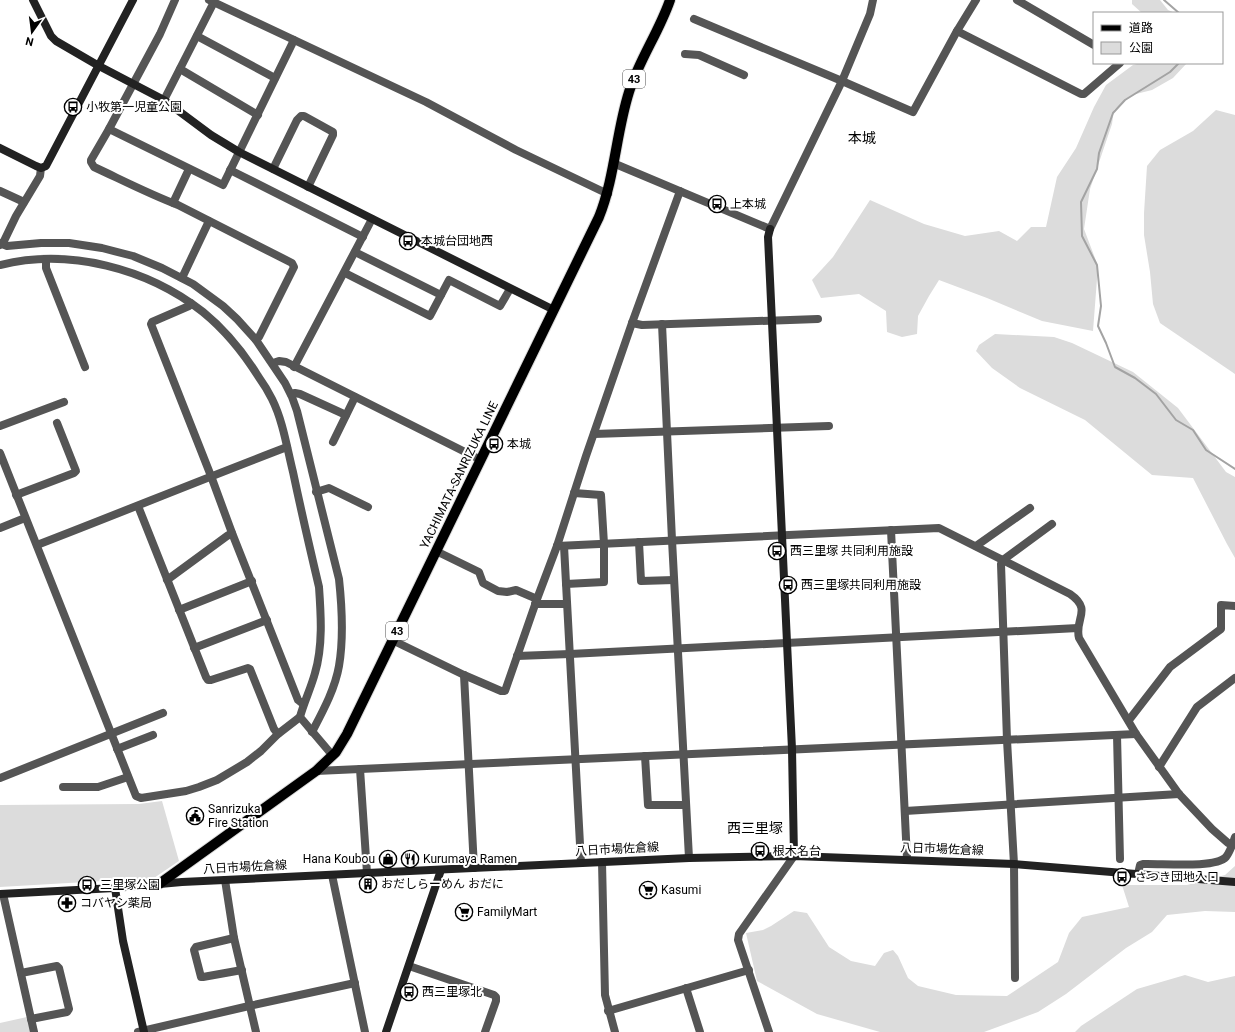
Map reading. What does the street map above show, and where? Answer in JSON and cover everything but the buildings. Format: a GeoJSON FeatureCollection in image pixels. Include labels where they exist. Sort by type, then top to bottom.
{"type":"FeatureCollection","features":[{"type":"Feature","properties":{"kind":"main road","name":"YACHIMATA-SANRIZUKA LINE"},"geometry":{"type":"LineString","coordinates":[[159,884],[316,771],[333,756],[347,734],[600,217],[608,194],[622,118],[629,92],[670,0]]}},
{"type":"Feature","properties":{"kind":"street"},"geometry":{"type":"LineString","coordinates":[[33,0],[51,36],[56,41],[98,66],[164,100],[211,136],[272,169],[554,310]]}},
{"type":"Feature","properties":{"kind":"street"},"geometry":{"type":"LineString","coordinates":[[41,168],[48,164],[133,0]]}},
{"type":"Feature","properties":{"kind":"street"},"geometry":{"type":"LineString","coordinates":[[175,0],[160,34],[91,162],[94,167],[141,190],[173,203],[294,265],[259,337],[256,340]]}},
{"type":"Feature","properties":{"kind":"street"},"geometry":{"type":"LineString","coordinates":[[769,1032],[738,940],[739,934],[794,856],[792,749],[768,237],[770,229],[842,81],[870,14],[873,0]]}},
{"type":"Feature","properties":{"kind":"street"},"geometry":{"type":"LineString","coordinates":[[694,19],[913,112],[957,31],[976,0]]}},
{"type":"Feature","properties":{"kind":"street"},"geometry":{"type":"LineString","coordinates":[[1017,0],[1093,44]]}},
{"type":"Feature","properties":{"kind":"street"},"geometry":{"type":"LineString","coordinates":[[164,100],[197,36],[211,1],[426,102],[516,150],[608,194]]}},
{"type":"Feature","properties":{"kind":"street"},"geometry":{"type":"LineString","coordinates":[[957,31],[1081,94],[1084,94],[1119,64]]}},
{"type":"Feature","properties":{"kind":"street"},"geometry":{"type":"LineString","coordinates":[[197,36],[276,78]]}},
{"type":"Feature","properties":{"kind":"street"},"geometry":{"type":"LineString","coordinates":[[109,129],[222,185],[240,152],[294,40]]}},
{"type":"Feature","properties":{"kind":"street"},"geometry":{"type":"LineString","coordinates":[[685,54],[699,55],[744,75]]}},
{"type":"Feature","properties":{"kind":"street"},"geometry":{"type":"LineString","coordinates":[[180,70],[258,115]]}},
{"type":"Feature","properties":{"kind":"street"},"geometry":{"type":"LineString","coordinates":[[272,169],[297,120],[301,116],[304,116],[333,132],[333,135],[308,187]]}},
{"type":"Feature","properties":{"kind":"street"},"geometry":{"type":"LineString","coordinates":[[0,148],[41,168]]}},
{"type":"Feature","properties":{"kind":"street"},"geometry":{"type":"LineString","coordinates":[[613,163],[770,229]]}},
{"type":"Feature","properties":{"kind":"street"},"geometry":{"type":"LineString","coordinates":[[41,168],[40,176],[3,234],[1,245],[11,246],[41,243],[68,243],[102,248],[134,256],[182,278],[206,293],[237,319],[256,340],[273,363],[290,394],[296,411],[339,579],[342,614],[339,667],[326,705],[312,732]]}},
{"type":"Feature","properties":{"kind":"street"},"geometry":{"type":"LineString","coordinates":[[173,203],[189,169]]}},
{"type":"Feature","properties":{"kind":"street"},"geometry":{"type":"LineString","coordinates":[[230,170],[363,237]]}},
{"type":"Feature","properties":{"kind":"street"},"geometry":{"type":"LineString","coordinates":[[0,191],[24,202]]}},
{"type":"Feature","properties":{"kind":"street"},"geometry":{"type":"LineString","coordinates":[[392,640],[464,675],[505,691],[536,601],[561,546],[574,493],[632,323],[680,191]]}},
{"type":"Feature","properties":{"kind":"street"},"geometry":{"type":"LineString","coordinates":[[294,367],[345,273],[372,219]]}},
{"type":"Feature","properties":{"kind":"street"},"geometry":{"type":"LineString","coordinates":[[182,278],[209,221]]}},
{"type":"Feature","properties":{"kind":"street"},"geometry":{"type":"LineString","coordinates":[[355,252],[441,295]]}},
{"type":"Feature","properties":{"kind":"street"},"geometry":{"type":"LineString","coordinates":[[46,259],[46,268],[85,367]]}},
{"type":"Feature","properties":{"kind":"street"},"geometry":{"type":"LineString","coordinates":[[0,265],[27,260],[46,259],[80,261],[99,264],[140,276],[158,284],[191,303],[203,312],[240,348],[252,366],[273,400],[287,447],[319,587],[320,640],[318,659],[300,717],[278,734],[261,751],[247,762],[217,780],[199,787],[175,793],[140,798],[136,796],[0,453]]}},
{"type":"Feature","properties":{"kind":"street"},"geometry":{"type":"LineString","coordinates":[[345,273],[430,316],[449,280],[500,306],[510,288]]}},
{"type":"Feature","properties":{"kind":"street"},"geometry":{"type":"LineString","coordinates":[[191,303],[188,306],[152,322],[151,324],[298,700],[303,704]]}},
{"type":"Feature","properties":{"kind":"street"},"geometry":{"type":"LineString","coordinates":[[632,323],[642,325],[818,319]]}},
{"type":"Feature","properties":{"kind":"street"},"geometry":{"type":"LineString","coordinates":[[662,324],[689,858]]}},
{"type":"Feature","properties":{"kind":"street"},"geometry":{"type":"LineString","coordinates":[[273,363],[283,361],[482,460]]}},
{"type":"Feature","properties":{"kind":"street"},"geometry":{"type":"LineString","coordinates":[[290,394],[300,394],[346,415]]}},
{"type":"Feature","properties":{"kind":"street"},"geometry":{"type":"LineString","coordinates":[[333,442],[355,397]]}},
{"type":"Feature","properties":{"kind":"street"},"geometry":{"type":"LineString","coordinates":[[0,426],[64,402]]}},
{"type":"Feature","properties":{"kind":"street"},"geometry":{"type":"LineString","coordinates":[[16,495],[76,471],[57,423]]}},
{"type":"Feature","properties":{"kind":"street"},"geometry":{"type":"LineString","coordinates":[[594,434],[829,426]]}},
{"type":"Feature","properties":{"kind":"street"},"geometry":{"type":"LineString","coordinates":[[37,545],[287,447]]}},
{"type":"Feature","properties":{"kind":"street"},"geometry":{"type":"LineString","coordinates":[[316,492],[329,488],[368,507]]}},
{"type":"Feature","properties":{"kind":"street"},"geometry":{"type":"LineString","coordinates":[[566,584],[604,582],[604,544],[601,495],[574,493]]}},
{"type":"Feature","properties":{"kind":"street"},"geometry":{"type":"LineString","coordinates":[[138,506],[206,677],[208,680],[212,680],[250,668],[274,729],[278,734]]}},
{"type":"Feature","properties":{"kind":"street"},"geometry":{"type":"LineString","coordinates":[[976,546],[1030,508]]}},
{"type":"Feature","properties":{"kind":"street"},"geometry":{"type":"LineString","coordinates":[[0,528],[25,518]]}},
{"type":"Feature","properties":{"kind":"street"},"geometry":{"type":"LineString","coordinates":[[1015,978],[1014,864],[1007,740],[1001,564],[1003,560],[1052,524]]}},
{"type":"Feature","properties":{"kind":"street"},"geometry":{"type":"LineString","coordinates":[[561,546],[939,528],[1070,594],[1078,600],[1082,608],[1078,628],[1079,638],[1136,734],[1179,794],[1212,829],[1228,843],[1234,840]]}},
{"type":"Feature","properties":{"kind":"street"},"geometry":{"type":"LineString","coordinates":[[891,530],[907,859]]}},
{"type":"Feature","properties":{"kind":"street"},"geometry":{"type":"LineString","coordinates":[[167,580],[232,533]]}},
{"type":"Feature","properties":{"kind":"street"},"geometry":{"type":"LineString","coordinates":[[639,542],[642,581],[674,580]]}},
{"type":"Feature","properties":{"kind":"street"},"geometry":{"type":"LineString","coordinates":[[561,546],[566,584],[581,863]]}},
{"type":"Feature","properties":{"kind":"street"},"geometry":{"type":"LineString","coordinates":[[436,552],[479,572],[484,583],[498,592],[516,590],[536,601],[567,604]]}},
{"type":"Feature","properties":{"kind":"street"},"geometry":{"type":"LineString","coordinates":[[179,610],[252,581]]}},
{"type":"Feature","properties":{"kind":"street"},"geometry":{"type":"LineString","coordinates":[[1129,720],[1170,667],[1221,629],[1221,605],[1235,606]]}},
{"type":"Feature","properties":{"kind":"street"},"geometry":{"type":"LineString","coordinates":[[194,648],[267,620]]}},
{"type":"Feature","properties":{"kind":"street"},"geometry":{"type":"LineString","coordinates":[[518,656],[1078,628]]}},
{"type":"Feature","properties":{"kind":"street"},"geometry":{"type":"LineString","coordinates":[[464,675],[474,868]]}},
{"type":"Feature","properties":{"kind":"street"},"geometry":{"type":"LineString","coordinates":[[1159,766],[1197,707],[1235,678]]}},
{"type":"Feature","properties":{"kind":"street"},"geometry":{"type":"LineString","coordinates":[[0,778],[163,712]]}},
{"type":"Feature","properties":{"kind":"street"},"geometry":{"type":"LineString","coordinates":[[300,717],[333,756]]}},
{"type":"Feature","properties":{"kind":"street"},"geometry":{"type":"LineString","coordinates":[[316,771],[1136,734]]}},
{"type":"Feature","properties":{"kind":"street"},"geometry":{"type":"LineString","coordinates":[[117,749],[153,735]]}},
{"type":"Feature","properties":{"kind":"street"},"geometry":{"type":"LineString","coordinates":[[1117,735],[1120,859]]}},
{"type":"Feature","properties":{"kind":"street"},"geometry":{"type":"LineString","coordinates":[[645,756],[648,805],[686,805]]}},
{"type":"Feature","properties":{"kind":"street"},"geometry":{"type":"LineString","coordinates":[[360,769],[367,873]]}},
{"type":"Feature","properties":{"kind":"street"},"geometry":{"type":"LineString","coordinates":[[63,787],[98,787],[128,777]]}},
{"type":"Feature","properties":{"kind":"street"},"geometry":{"type":"LineString","coordinates":[[905,811],[1179,794]]}},
{"type":"Feature","properties":{"kind":"street"},"geometry":{"type":"LineString","coordinates":[[1138,874],[1140,865],[1143,864],[1198,864],[1221,860],[1226,857],[1234,840]]}},
{"type":"Feature","properties":{"kind":"street","name":"八日市場佐倉線"},"geometry":{"type":"LineString","coordinates":[[2,894],[332,874],[689,858],[794,856],[1014,864],[1235,882]]}},
{"type":"Feature","properties":{"kind":"street"},"geometry":{"type":"LineString","coordinates":[[602,862],[605,995],[608,1011],[615,1032]]}},
{"type":"Feature","properties":{"kind":"street"},"geometry":{"type":"LineString","coordinates":[[386,1032],[441,870]]}},
{"type":"Feature","properties":{"kind":"street"},"geometry":{"type":"LineString","coordinates":[[332,874],[365,1032]]}},
{"type":"Feature","properties":{"kind":"street"},"geometry":{"type":"LineString","coordinates":[[225,880],[234,938],[256,1032]]}},
{"type":"Feature","properties":{"kind":"street"},"geometry":{"type":"LineString","coordinates":[[115,888],[123,941],[142,1032],[249,1006],[355,983]]}},
{"type":"Feature","properties":{"kind":"street"},"geometry":{"type":"LineString","coordinates":[[2,894],[34,1032]]}},
{"type":"Feature","properties":{"kind":"street"},"geometry":{"type":"LineString","coordinates":[[234,938],[196,947],[194,950],[201,977],[242,970]]}},
{"type":"Feature","properties":{"kind":"street"},"geometry":{"type":"LineString","coordinates":[[21,973],[57,966],[59,968],[69,1009],[67,1012],[32,1019]]}},
{"type":"Feature","properties":{"kind":"street"},"geometry":{"type":"LineString","coordinates":[[409,966],[494,995],[496,997],[496,1001],[485,1032]]}},
{"type":"Feature","properties":{"kind":"street"},"geometry":{"type":"LineString","coordinates":[[608,1011],[749,970]]}},
{"type":"Feature","properties":{"kind":"street"},"geometry":{"type":"LineString","coordinates":[[686,988],[700,1032]]}},
{"type":"Feature","properties":{"kind":"green space"},"geometry":{"type":"Polygon","coordinates":[[[1132,0],[1160,0],[1168,10],[1173,12],[1141,12],[1132,4],[1132,0]]]}},
{"type":"Feature","properties":{"kind":"green space"},"geometry":{"type":"Polygon","coordinates":[[[1186,64],[1173,78],[1152,90],[1132,95],[1114,110],[1112,124],[1090,189],[1084,229],[1098,266],[1093,331],[1042,321],[939,280],[918,316],[917,334],[902,337],[887,332],[886,311],[859,294],[821,298],[812,280],[833,257],[870,200],[924,224],[965,236],[999,231],[1017,241],[1031,227],[1046,227],[1057,177],[1076,148],[1094,107],[1106,85],[1133,65],[1186,64]]]}},
{"type":"Feature","properties":{"kind":"green space"},"geometry":{"type":"Polygon","coordinates":[[[1216,110],[1235,115],[1235,374],[1160,323],[1153,304],[1144,235],[1147,166],[1160,150],[1193,131],[1216,110]]]}},
{"type":"Feature","properties":{"kind":"green space"},"geometry":{"type":"Polygon","coordinates":[[[995,334],[1054,337],[1072,343],[1133,372],[1178,408],[1226,472],[1235,477],[1235,558],[1193,478],[1152,475],[1085,420],[1020,388],[992,368],[976,351],[979,345],[995,334]]]}},
{"type":"Feature","properties":{"kind":"green space"},"geometry":{"type":"Polygon","coordinates":[[[162,801],[179,861],[154,878],[0,887],[0,805],[139,804],[162,801]]]}},
{"type":"Feature","properties":{"kind":"green space"},"geometry":{"type":"Polygon","coordinates":[[[1235,866],[1235,912],[1205,911],[1167,915],[1152,932],[1126,948],[1066,994],[1038,1012],[984,1032],[880,1032],[817,1014],[757,981],[746,933],[763,930],[794,911],[807,913],[829,947],[851,961],[875,966],[884,953],[893,950],[898,956],[908,978],[918,986],[956,995],[1007,996],[1058,962],[1069,933],[1082,917],[1129,907],[1122,885],[1187,885],[1225,875],[1235,866]]]}},
{"type":"Feature","properties":{"kind":"green space"},"geometry":{"type":"Polygon","coordinates":[[[1185,975],[1208,982],[1235,976],[1235,1032],[1075,1032],[1081,1026],[1137,989],[1185,975]]]}},
{"type":"Feature","properties":{"kind":"green space"},"geometry":{"type":"Polygon","coordinates":[[[27,1017],[31,1032],[0,1032],[0,1023],[27,1017]]]}},
{"type":"Feature","properties":{"kind":"waterway"},"geometry":{"type":"LineString","coordinates":[[1164,0],[1178,12]]}},
{"type":"Feature","properties":{"kind":"waterway"},"geometry":{"type":"LineString","coordinates":[[1178,64],[1170,72],[1125,100],[1113,113],[1099,153],[1097,169],[1081,202],[1082,236],[1097,265],[1101,306],[1098,326],[1115,367],[1135,378],[1156,394],[1176,420],[1193,430],[1206,450],[1235,469]]}},
{"type":"Feature","properties":{"kind":"place","name":"小牧第一児童公園"},"geometry":{"type":"Point","coordinates":[73,107]}},
{"type":"Feature","properties":{"kind":"place","name":"上本城"},"geometry":{"type":"Point","coordinates":[717,204]}},
{"type":"Feature","properties":{"kind":"place","name":"本城台団地西"},"geometry":{"type":"Point","coordinates":[408,241]}},
{"type":"Feature","properties":{"kind":"place","name":"本城"},"geometry":{"type":"Point","coordinates":[494,444]}},
{"type":"Feature","properties":{"kind":"place","name":"西三里塚 共同利用施設"},"geometry":{"type":"Point","coordinates":[777,551]}},
{"type":"Feature","properties":{"kind":"place","name":"西三里塚共同利用施設"},"geometry":{"type":"Point","coordinates":[788,585]}},
{"type":"Feature","properties":{"kind":"place","name":"Sanrizuka Fire Station"},"geometry":{"type":"Point","coordinates":[195,816]}},
{"type":"Feature","properties":{"kind":"place","name":"根木名台"},"geometry":{"type":"Point","coordinates":[760,851]}},
{"type":"Feature","properties":{"kind":"place","name":"Hana Koubou"},"geometry":{"type":"Point","coordinates":[388,859]}},
{"type":"Feature","properties":{"kind":"place","name":"Kurumaya Ramen"},"geometry":{"type":"Point","coordinates":[410,859]}},
{"type":"Feature","properties":{"kind":"place","name":"さつき団地入口"},"geometry":{"type":"Point","coordinates":[1122,877]}},
{"type":"Feature","properties":{"kind":"place","name":"おだしらーめん おだに"},"geometry":{"type":"Point","coordinates":[368,884]}},
{"type":"Feature","properties":{"kind":"place","name":"三里塚公園"},"geometry":{"type":"Point","coordinates":[87,885]}},
{"type":"Feature","properties":{"kind":"place","name":"Kasumi"},"geometry":{"type":"Point","coordinates":[648,890]}},
{"type":"Feature","properties":{"kind":"place","name":"コバヤシ薬局"},"geometry":{"type":"Point","coordinates":[67,903]}},
{"type":"Feature","properties":{"kind":"place","name":"FamilyMart"},"geometry":{"type":"Point","coordinates":[464,912]}},
{"type":"Feature","properties":{"kind":"place","name":"西三里塚北"},"geometry":{"type":"Point","coordinates":[409,992]}},
{"type":"Feature","properties":{"kind":"district","name":"本城"},"geometry":{"type":"Point","coordinates":[862,138]}},
{"type":"Feature","properties":{"kind":"district","name":"西三里塚"},"geometry":{"type":"Point","coordinates":[755,828]}}]}
